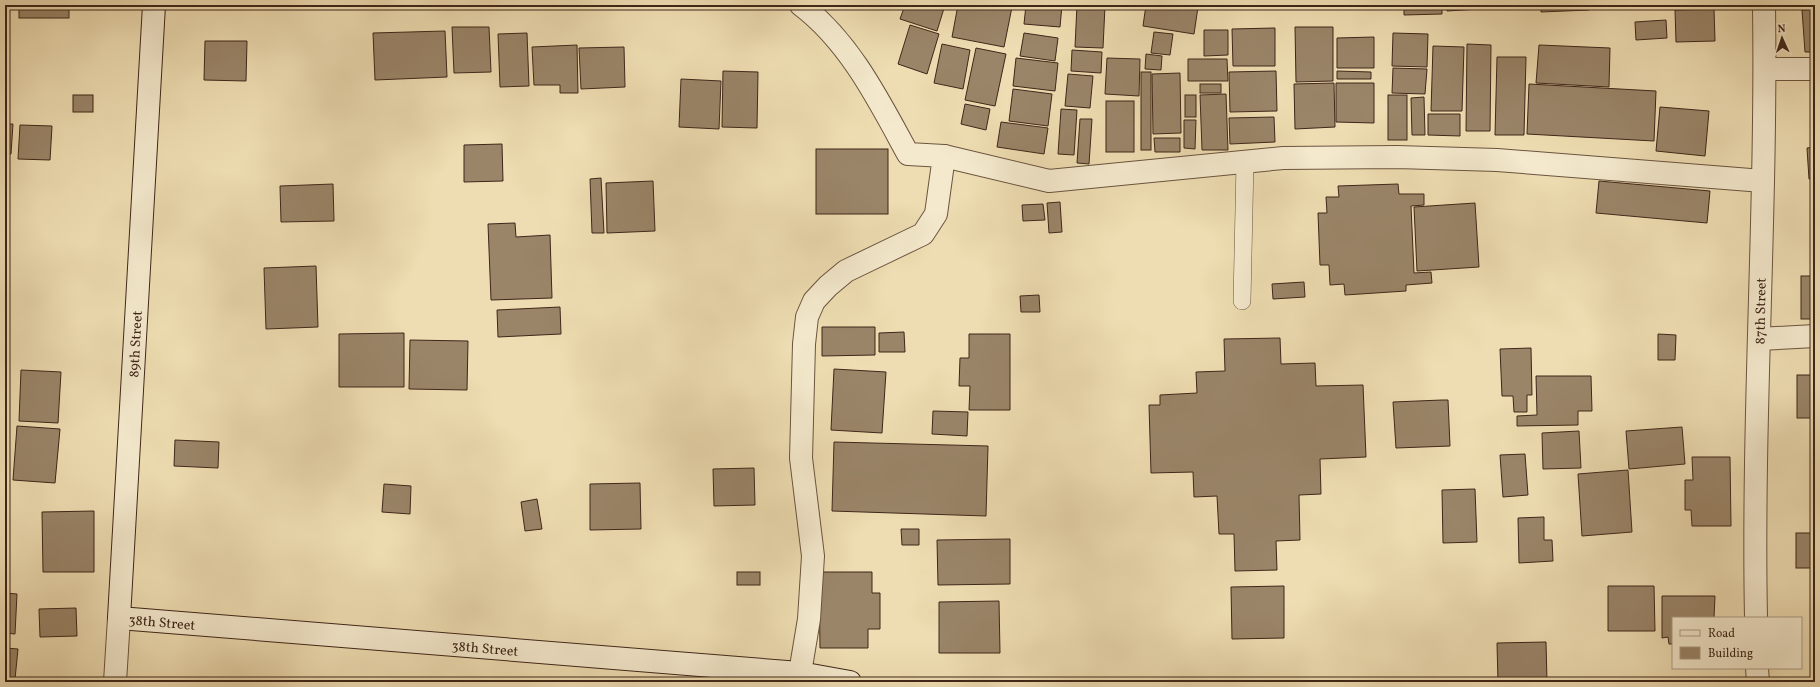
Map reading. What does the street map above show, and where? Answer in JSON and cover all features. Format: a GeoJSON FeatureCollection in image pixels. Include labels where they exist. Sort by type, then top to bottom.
{"type":"FeatureCollection","features":[{"type":"Feature","properties":{"kind":"street","name":"89th Street"},"geometry":{"type":"LineString","coordinates":[[115,682],[154,5]]}},
{"type":"Feature","properties":{"kind":"street"},"geometry":{"type":"LineString","coordinates":[[801,5],[824,26],[848,55],[877,96],[908,154],[944,156],[1049,181],[1283,158],[1397,157],[1496,160],[1763,181]]}},
{"type":"Feature","properties":{"kind":"street","name":"87th Street"},"geometry":{"type":"LineString","coordinates":[[1756,617],[1755,546],[1765,69],[1764,5]]}},
{"type":"Feature","properties":{"kind":"street"},"geometry":{"type":"LineString","coordinates":[[1765,69],[1815,69]]}},
{"type":"Feature","properties":{"kind":"street"},"geometry":{"type":"LineString","coordinates":[[800,673],[809,619],[813,556],[801,458],[804,344],[807,317],[814,301],[828,286],[846,271],[923,234],[936,214],[944,156]]}},
{"type":"Feature","properties":{"kind":"street"},"geometry":{"type":"LineString","coordinates":[[1759,339],[1815,336]]}},
{"type":"Feature","properties":{"kind":"street","name":"38th Street"},"geometry":{"type":"LineString","coordinates":[[119,618],[800,673],[850,682]]}},
{"type":"Feature","properties":{"kind":"street"},"geometry":{"type":"LineString","coordinates":[[1758,669],[1758,682]]}},
{"type":"Feature","properties":{"kind":"lane"},"geometry":{"type":"LineString","coordinates":[[1242,301],[1245,162]]}},
{"type":"Feature","properties":{"kind":"building"},"geometry":{"type":"Polygon","coordinates":[[[19,5],[69,5],[69,18],[19,18],[19,5]]]}},
{"type":"Feature","properties":{"kind":"building"},"geometry":{"type":"Polygon","coordinates":[[[905,5],[945,5],[937,31],[900,19],[905,5]]]}},
{"type":"Feature","properties":{"kind":"building"},"geometry":{"type":"Polygon","coordinates":[[[958,5],[1001,5],[1012,7],[1004,47],[952,37],[958,5]]]}},
{"type":"Feature","properties":{"kind":"building"},"geometry":{"type":"Polygon","coordinates":[[[1026,5],[1062,5],[1060,27],[1024,24],[1026,5]]]}},
{"type":"Feature","properties":{"kind":"building"},"geometry":{"type":"Polygon","coordinates":[[[1077,5],[1105,6],[1103,48],[1075,47],[1077,5]]]}},
{"type":"Feature","properties":{"kind":"building"},"geometry":{"type":"Polygon","coordinates":[[[1146,5],[1183,5],[1198,7],[1194,34],[1143,26],[1146,5]]]}},
{"type":"Feature","properties":{"kind":"building"},"geometry":{"type":"Polygon","coordinates":[[[1404,5],[1442,5],[1442,14],[1404,15],[1404,5]]]}},
{"type":"Feature","properties":{"kind":"building"},"geometry":{"type":"Polygon","coordinates":[[[1446,5],[1480,5],[1480,9],[1447,11],[1446,5]]]}},
{"type":"Feature","properties":{"kind":"building"},"geometry":{"type":"Polygon","coordinates":[[[1486,5],[1530,5],[1530,7],[1486,9],[1486,5]]]}},
{"type":"Feature","properties":{"kind":"building"},"geometry":{"type":"Polygon","coordinates":[[[1541,5],[1588,5],[1589,10],[1541,12],[1541,5]]]}},
{"type":"Feature","properties":{"kind":"building"},"geometry":{"type":"Polygon","coordinates":[[[1714,9],[1715,41],[1676,42],[1675,10],[1714,9]]]}},
{"type":"Feature","properties":{"kind":"building"},"geometry":{"type":"Polygon","coordinates":[[[1815,9],[1815,52],[1805,52],[1802,10],[1815,9]]]}},
{"type":"Feature","properties":{"kind":"building"},"geometry":{"type":"Polygon","coordinates":[[[1666,20],[1667,38],[1636,40],[1635,22],[1666,20]]]}},
{"type":"Feature","properties":{"kind":"building"},"geometry":{"type":"Polygon","coordinates":[[[910,25],[939,34],[927,74],[898,64],[910,25]]]}},
{"type":"Feature","properties":{"kind":"building"},"geometry":{"type":"Polygon","coordinates":[[[452,27],[489,27],[491,72],[454,73],[452,27]]]}},
{"type":"Feature","properties":{"kind":"building"},"geometry":{"type":"Polygon","coordinates":[[[1295,27],[1333,27],[1333,81],[1296,82],[1295,27]]]}},
{"type":"Feature","properties":{"kind":"building"},"geometry":{"type":"Polygon","coordinates":[[[1275,28],[1275,66],[1233,66],[1232,29],[1275,28]]]}},
{"type":"Feature","properties":{"kind":"building"},"geometry":{"type":"Polygon","coordinates":[[[1204,30],[1228,30],[1228,55],[1204,56],[1204,30]]]}},
{"type":"Feature","properties":{"kind":"building"},"geometry":{"type":"Polygon","coordinates":[[[445,31],[447,77],[375,80],[373,33],[445,31]]]}},
{"type":"Feature","properties":{"kind":"building"},"geometry":{"type":"Polygon","coordinates":[[[1154,32],[1173,34],[1170,55],[1151,53],[1154,32]]]}},
{"type":"Feature","properties":{"kind":"building"},"geometry":{"type":"Polygon","coordinates":[[[527,33],[529,86],[500,87],[498,34],[527,33]]]}},
{"type":"Feature","properties":{"kind":"building"},"geometry":{"type":"Polygon","coordinates":[[[1024,33],[1058,38],[1055,61],[1020,56],[1024,33]]]}},
{"type":"Feature","properties":{"kind":"building"},"geometry":{"type":"Polygon","coordinates":[[[1393,33],[1428,34],[1427,67],[1392,66],[1393,33]]]}},
{"type":"Feature","properties":{"kind":"building"},"geometry":{"type":"Polygon","coordinates":[[[5,36],[7,76],[5,76],[5,36]]]}},
{"type":"Feature","properties":{"kind":"building"},"geometry":{"type":"Polygon","coordinates":[[[1374,37],[1374,68],[1337,68],[1337,38],[1374,37]]]}},
{"type":"Feature","properties":{"kind":"building"},"geometry":{"type":"Polygon","coordinates":[[[205,41],[247,41],[246,81],[204,80],[205,41]]]}},
{"type":"Feature","properties":{"kind":"building"},"geometry":{"type":"Polygon","coordinates":[[[942,44],[970,50],[963,89],[934,83],[942,44]]]}},
{"type":"Feature","properties":{"kind":"building"},"geometry":{"type":"Polygon","coordinates":[[[1467,44],[1491,45],[1490,131],[1466,131],[1467,44]]]}},
{"type":"Feature","properties":{"kind":"building"},"geometry":{"type":"Polygon","coordinates":[[[577,45],[578,93],[560,93],[560,85],[534,85],[532,47],[577,45]]]}},
{"type":"Feature","properties":{"kind":"building"},"geometry":{"type":"Polygon","coordinates":[[[1539,45],[1610,48],[1609,87],[1536,83],[1539,45]]]}},
{"type":"Feature","properties":{"kind":"building"},"geometry":{"type":"Polygon","coordinates":[[[1433,46],[1464,47],[1462,111],[1431,111],[1433,46]]]}},
{"type":"Feature","properties":{"kind":"building"},"geometry":{"type":"Polygon","coordinates":[[[624,47],[625,87],[581,89],[579,48],[624,47]]]}},
{"type":"Feature","properties":{"kind":"building"},"geometry":{"type":"Polygon","coordinates":[[[976,48],[1006,54],[995,106],[965,100],[976,48]]]}},
{"type":"Feature","properties":{"kind":"building"},"geometry":{"type":"Polygon","coordinates":[[[1072,50],[1102,52],[1101,73],[1071,71],[1072,50]]]}},
{"type":"Feature","properties":{"kind":"building"},"geometry":{"type":"Polygon","coordinates":[[[1146,54],[1162,56],[1161,70],[1145,69],[1146,54]]]}},
{"type":"Feature","properties":{"kind":"building"},"geometry":{"type":"Polygon","coordinates":[[[1497,57],[1526,57],[1524,135],[1495,135],[1497,57]]]}},
{"type":"Feature","properties":{"kind":"building"},"geometry":{"type":"Polygon","coordinates":[[[1016,58],[1058,63],[1055,91],[1013,86],[1016,58]]]}},
{"type":"Feature","properties":{"kind":"building"},"geometry":{"type":"Polygon","coordinates":[[[1107,58],[1140,59],[1139,96],[1105,94],[1107,58]]]}},
{"type":"Feature","properties":{"kind":"building"},"geometry":{"type":"Polygon","coordinates":[[[1188,59],[1227,59],[1228,81],[1188,81],[1188,59]]]}},
{"type":"Feature","properties":{"kind":"building"},"geometry":{"type":"Polygon","coordinates":[[[1393,68],[1427,69],[1425,94],[1392,93],[1393,68]]]}},
{"type":"Feature","properties":{"kind":"building"},"geometry":{"type":"Polygon","coordinates":[[[723,71],[758,72],[757,128],[722,127],[723,71]]]}},
{"type":"Feature","properties":{"kind":"building"},"geometry":{"type":"Polygon","coordinates":[[[1276,71],[1277,111],[1230,112],[1229,72],[1276,71]]]}},
{"type":"Feature","properties":{"kind":"building"},"geometry":{"type":"Polygon","coordinates":[[[1337,71],[1371,72],[1371,79],[1337,79],[1337,71]]]}},
{"type":"Feature","properties":{"kind":"building"},"geometry":{"type":"Polygon","coordinates":[[[1141,72],[1151,72],[1151,150],[1141,150],[1141,72]]]}},
{"type":"Feature","properties":{"kind":"building"},"geometry":{"type":"Polygon","coordinates":[[[1180,73],[1181,133],[1153,134],[1152,74],[1180,73]]]}},
{"type":"Feature","properties":{"kind":"building"},"geometry":{"type":"Polygon","coordinates":[[[1068,74],[1093,76],[1090,108],[1065,106],[1068,74]]]}},
{"type":"Feature","properties":{"kind":"building"},"geometry":{"type":"Polygon","coordinates":[[[681,79],[721,81],[719,129],[679,127],[681,79]]]}},
{"type":"Feature","properties":{"kind":"building"},"geometry":{"type":"Polygon","coordinates":[[[1334,83],[1335,127],[1295,129],[1294,84],[1334,83]]]}},
{"type":"Feature","properties":{"kind":"building"},"geometry":{"type":"Polygon","coordinates":[[[1336,83],[1374,83],[1374,123],[1336,122],[1336,83]]]}},
{"type":"Feature","properties":{"kind":"building"},"geometry":{"type":"Polygon","coordinates":[[[1200,84],[1221,84],[1221,93],[1200,93],[1200,84]]]}},
{"type":"Feature","properties":{"kind":"building"},"geometry":{"type":"Polygon","coordinates":[[[1529,84],[1656,91],[1654,141],[1527,134],[1529,84]]]}},
{"type":"Feature","properties":{"kind":"building"},"geometry":{"type":"Polygon","coordinates":[[[1013,89],[1052,94],[1048,126],[1009,121],[1013,89]]]}},
{"type":"Feature","properties":{"kind":"building"},"geometry":{"type":"Polygon","coordinates":[[[1226,94],[1228,150],[1202,150],[1200,95],[1226,94]]]}},
{"type":"Feature","properties":{"kind":"building"},"geometry":{"type":"Polygon","coordinates":[[[73,95],[93,95],[93,112],[73,112],[73,95]]]}},
{"type":"Feature","properties":{"kind":"building"},"geometry":{"type":"Polygon","coordinates":[[[1185,95],[1196,95],[1196,117],[1185,117],[1185,95]]]}},
{"type":"Feature","properties":{"kind":"building"},"geometry":{"type":"Polygon","coordinates":[[[1388,95],[1407,95],[1407,140],[1388,140],[1388,95]]]}},
{"type":"Feature","properties":{"kind":"building"},"geometry":{"type":"Polygon","coordinates":[[[1424,97],[1425,135],[1412,135],[1411,98],[1424,97]]]}},
{"type":"Feature","properties":{"kind":"building"},"geometry":{"type":"Polygon","coordinates":[[[1106,101],[1134,101],[1134,152],[1106,152],[1106,101]]]}},
{"type":"Feature","properties":{"kind":"building"},"geometry":{"type":"Polygon","coordinates":[[[965,104],[990,109],[986,130],[961,124],[965,104]]]}},
{"type":"Feature","properties":{"kind":"building"},"geometry":{"type":"Polygon","coordinates":[[[1660,107],[1709,111],[1705,156],[1656,151],[1660,107]]]}},
{"type":"Feature","properties":{"kind":"building"},"geometry":{"type":"Polygon","coordinates":[[[1061,109],[1077,110],[1074,155],[1058,154],[1061,109]]]}},
{"type":"Feature","properties":{"kind":"building"},"geometry":{"type":"Polygon","coordinates":[[[1428,114],[1460,114],[1460,136],[1428,135],[1428,114]]]}},
{"type":"Feature","properties":{"kind":"building"},"geometry":{"type":"Polygon","coordinates":[[[1274,117],[1275,142],[1230,144],[1229,118],[1274,117]]]}},
{"type":"Feature","properties":{"kind":"building"},"geometry":{"type":"Polygon","coordinates":[[[1080,119],[1092,119],[1089,164],[1077,163],[1080,119]]]}},
{"type":"Feature","properties":{"kind":"building"},"geometry":{"type":"Polygon","coordinates":[[[1184,120],[1196,120],[1195,149],[1184,148],[1184,120]]]}},
{"type":"Feature","properties":{"kind":"building"},"geometry":{"type":"Polygon","coordinates":[[[1001,122],[1048,128],[1044,154],[997,147],[1001,122]]]}},
{"type":"Feature","properties":{"kind":"building"},"geometry":{"type":"Polygon","coordinates":[[[5,124],[13,124],[11,154],[5,154],[5,124]]]}},
{"type":"Feature","properties":{"kind":"building"},"geometry":{"type":"Polygon","coordinates":[[[20,125],[52,126],[50,160],[18,159],[20,125]]]}},
{"type":"Feature","properties":{"kind":"building"},"geometry":{"type":"Polygon","coordinates":[[[1154,138],[1180,138],[1180,152],[1155,152],[1154,138]]]}},
{"type":"Feature","properties":{"kind":"building"},"geometry":{"type":"Polygon","coordinates":[[[502,144],[503,181],[464,182],[464,145],[502,144]]]}},
{"type":"Feature","properties":{"kind":"building"},"geometry":{"type":"Polygon","coordinates":[[[1815,147],[1815,179],[1809,179],[1807,148],[1815,147]]]}},
{"type":"Feature","properties":{"kind":"building"},"geometry":{"type":"Polygon","coordinates":[[[816,149],[888,149],[888,214],[816,214],[816,149]]]}},
{"type":"Feature","properties":{"kind":"building"},"geometry":{"type":"Polygon","coordinates":[[[601,178],[604,233],[592,233],[590,179],[601,178]]]}},
{"type":"Feature","properties":{"kind":"building"},"geometry":{"type":"Polygon","coordinates":[[[653,181],[655,231],[607,233],[606,183],[653,181]]]}},
{"type":"Feature","properties":{"kind":"building"},"geometry":{"type":"Polygon","coordinates":[[[1599,181],[1710,191],[1707,223],[1596,213],[1599,181]]]}},
{"type":"Feature","properties":{"kind":"building"},"geometry":{"type":"Polygon","coordinates":[[[333,184],[334,221],[281,222],[280,186],[333,184]]]}},
{"type":"Feature","properties":{"kind":"building"},"geometry":{"type":"Polygon","coordinates":[[[1398,184],[1399,194],[1424,194],[1424,205],[1411,206],[1414,273],[1431,272],[1432,283],[1406,285],[1406,291],[1345,295],[1344,284],[1330,285],[1329,265],[1320,265],[1318,213],[1327,213],[1326,197],[1339,197],[1338,186],[1398,184]]]}},
{"type":"Feature","properties":{"kind":"building"},"geometry":{"type":"Polygon","coordinates":[[[1060,202],[1062,232],[1049,233],[1047,203],[1060,202]]]}},
{"type":"Feature","properties":{"kind":"building"},"geometry":{"type":"Polygon","coordinates":[[[1475,203],[1479,267],[1417,271],[1414,207],[1475,203]]]}},
{"type":"Feature","properties":{"kind":"building"},"geometry":{"type":"Polygon","coordinates":[[[1043,204],[1045,220],[1023,221],[1022,205],[1043,204]]]}},
{"type":"Feature","properties":{"kind":"building"},"geometry":{"type":"Polygon","coordinates":[[[515,223],[516,237],[550,235],[552,298],[491,300],[488,224],[515,223]]]}},
{"type":"Feature","properties":{"kind":"building"},"geometry":{"type":"Polygon","coordinates":[[[316,266],[318,327],[266,329],[264,268],[316,266]]]}},
{"type":"Feature","properties":{"kind":"building"},"geometry":{"type":"Polygon","coordinates":[[[1801,276],[1815,276],[1815,319],[1801,319],[1801,276]]]}},
{"type":"Feature","properties":{"kind":"building"},"geometry":{"type":"Polygon","coordinates":[[[1304,282],[1305,297],[1273,299],[1272,284],[1304,282]]]}},
{"type":"Feature","properties":{"kind":"building"},"geometry":{"type":"Polygon","coordinates":[[[1039,295],[1040,312],[1021,312],[1020,296],[1039,295]]]}},
{"type":"Feature","properties":{"kind":"building"},"geometry":{"type":"Polygon","coordinates":[[[560,307],[561,334],[498,337],[497,310],[560,307]]]}},
{"type":"Feature","properties":{"kind":"building"},"geometry":{"type":"Polygon","coordinates":[[[822,327],[875,327],[875,355],[822,356],[822,327]]]}},
{"type":"Feature","properties":{"kind":"building"},"geometry":{"type":"Polygon","coordinates":[[[904,332],[905,352],[879,352],[879,333],[904,332]]]}},
{"type":"Feature","properties":{"kind":"building"},"geometry":{"type":"Polygon","coordinates":[[[404,333],[404,387],[339,387],[339,334],[404,333]]]}},
{"type":"Feature","properties":{"kind":"building"},"geometry":{"type":"Polygon","coordinates":[[[969,334],[1010,334],[1010,410],[969,410],[970,386],[959,386],[960,358],[969,358],[969,334]]]}},
{"type":"Feature","properties":{"kind":"building"},"geometry":{"type":"Polygon","coordinates":[[[1658,334],[1676,335],[1675,360],[1658,360],[1658,334]]]}},
{"type":"Feature","properties":{"kind":"building"},"geometry":{"type":"Polygon","coordinates":[[[1280,338],[1281,364],[1315,363],[1316,386],[1363,385],[1366,457],[1320,459],[1321,494],[1299,495],[1300,540],[1276,541],[1277,570],[1235,571],[1234,534],[1219,534],[1217,496],[1194,497],[1193,472],[1151,473],[1149,405],[1160,405],[1160,395],[1197,393],[1196,372],[1225,371],[1224,339],[1280,338]]]}},
{"type":"Feature","properties":{"kind":"building"},"geometry":{"type":"Polygon","coordinates":[[[410,340],[468,341],[467,390],[409,389],[410,340]]]}},
{"type":"Feature","properties":{"kind":"building"},"geometry":{"type":"Polygon","coordinates":[[[1531,348],[1532,395],[1527,395],[1527,412],[1514,412],[1513,396],[1502,396],[1500,349],[1531,348]]]}},
{"type":"Feature","properties":{"kind":"building"},"geometry":{"type":"Polygon","coordinates":[[[834,369],[886,372],[882,433],[831,430],[834,369]]]}},
{"type":"Feature","properties":{"kind":"building"},"geometry":{"type":"Polygon","coordinates":[[[21,370],[61,372],[58,423],[19,421],[21,370]]]}},
{"type":"Feature","properties":{"kind":"building"},"geometry":{"type":"Polygon","coordinates":[[[1797,375],[1815,375],[1815,418],[1797,418],[1797,375]]]}},
{"type":"Feature","properties":{"kind":"building"},"geometry":{"type":"Polygon","coordinates":[[[1536,376],[1591,376],[1592,411],[1578,411],[1578,425],[1517,426],[1517,416],[1537,415],[1536,376]]]}},
{"type":"Feature","properties":{"kind":"building"},"geometry":{"type":"Polygon","coordinates":[[[1448,400],[1450,446],[1396,448],[1393,402],[1448,400]]]}},
{"type":"Feature","properties":{"kind":"building"},"geometry":{"type":"Polygon","coordinates":[[[933,411],[968,412],[967,436],[932,434],[933,411]]]}},
{"type":"Feature","properties":{"kind":"building"},"geometry":{"type":"Polygon","coordinates":[[[17,426],[60,429],[55,483],[13,480],[17,426]]]}},
{"type":"Feature","properties":{"kind":"building"},"geometry":{"type":"Polygon","coordinates":[[[1682,427],[1685,464],[1629,469],[1626,431],[1682,427]]]}},
{"type":"Feature","properties":{"kind":"building"},"geometry":{"type":"Polygon","coordinates":[[[1579,431],[1581,468],[1543,469],[1542,433],[1579,431]]]}},
{"type":"Feature","properties":{"kind":"building"},"geometry":{"type":"Polygon","coordinates":[[[175,440],[219,442],[218,468],[174,466],[175,440]]]}},
{"type":"Feature","properties":{"kind":"building"},"geometry":{"type":"Polygon","coordinates":[[[834,442],[988,446],[986,516],[832,511],[834,442]]]}},
{"type":"Feature","properties":{"kind":"building"},"geometry":{"type":"Polygon","coordinates":[[[1525,454],[1528,495],[1503,497],[1500,455],[1525,454]]]}},
{"type":"Feature","properties":{"kind":"building"},"geometry":{"type":"Polygon","coordinates":[[[1692,457],[1730,457],[1731,526],[1692,526],[1691,510],[1685,510],[1685,480],[1693,480],[1692,457]]]}},
{"type":"Feature","properties":{"kind":"building"},"geometry":{"type":"Polygon","coordinates":[[[1812,457],[1815,457],[1815,500],[1811,500],[1812,457]]]}},
{"type":"Feature","properties":{"kind":"building"},"geometry":{"type":"Polygon","coordinates":[[[754,468],[755,505],[714,506],[713,469],[754,468]]]}},
{"type":"Feature","properties":{"kind":"building"},"geometry":{"type":"Polygon","coordinates":[[[1628,470],[1632,532],[1582,536],[1578,474],[1628,470]]]}},
{"type":"Feature","properties":{"kind":"building"},"geometry":{"type":"Polygon","coordinates":[[[640,483],[641,529],[590,530],[590,484],[640,483]]]}},
{"type":"Feature","properties":{"kind":"building"},"geometry":{"type":"Polygon","coordinates":[[[384,484],[411,486],[410,514],[382,512],[384,484]]]}},
{"type":"Feature","properties":{"kind":"building"},"geometry":{"type":"Polygon","coordinates":[[[1475,489],[1477,542],[1443,543],[1442,490],[1475,489]]]}},
{"type":"Feature","properties":{"kind":"building"},"geometry":{"type":"Polygon","coordinates":[[[537,499],[542,529],[525,531],[521,502],[537,499]]]}},
{"type":"Feature","properties":{"kind":"building"},"geometry":{"type":"Polygon","coordinates":[[[94,511],[94,572],[43,572],[42,512],[94,511]]]}},
{"type":"Feature","properties":{"kind":"building"},"geometry":{"type":"Polygon","coordinates":[[[1544,517],[1544,540],[1552,540],[1553,561],[1519,563],[1518,518],[1544,517]]]}},
{"type":"Feature","properties":{"kind":"building"},"geometry":{"type":"Polygon","coordinates":[[[901,529],[919,529],[919,545],[902,545],[901,529]]]}},
{"type":"Feature","properties":{"kind":"building"},"geometry":{"type":"Polygon","coordinates":[[[1796,533],[1815,533],[1815,568],[1796,568],[1796,533]]]}},
{"type":"Feature","properties":{"kind":"building"},"geometry":{"type":"Polygon","coordinates":[[[1010,539],[1010,584],[938,585],[937,540],[1010,539]]]}},
{"type":"Feature","properties":{"kind":"building"},"geometry":{"type":"Polygon","coordinates":[[[737,572],[760,572],[760,585],[737,585],[737,572]]]}},
{"type":"Feature","properties":{"kind":"building"},"geometry":{"type":"Polygon","coordinates":[[[819,572],[872,572],[872,593],[880,593],[880,629],[868,629],[868,648],[820,648],[819,572]]]}},
{"type":"Feature","properties":{"kind":"building"},"geometry":{"type":"Polygon","coordinates":[[[1812,572],[1815,572],[1815,610],[1811,610],[1812,572]]]}},
{"type":"Feature","properties":{"kind":"building"},"geometry":{"type":"Polygon","coordinates":[[[1284,586],[1284,638],[1232,639],[1231,587],[1284,586]]]}},
{"type":"Feature","properties":{"kind":"building"},"geometry":{"type":"Polygon","coordinates":[[[1608,586],[1654,586],[1655,631],[1608,631],[1608,586]]]}},
{"type":"Feature","properties":{"kind":"building"},"geometry":{"type":"Polygon","coordinates":[[[5,593],[17,594],[15,634],[5,633],[5,593]]]}},
{"type":"Feature","properties":{"kind":"building"},"geometry":{"type":"Polygon","coordinates":[[[1662,596],[1715,596],[1714,617],[1672,617],[1672,644],[1669,644],[1668,637],[1662,638],[1662,596]]]}},
{"type":"Feature","properties":{"kind":"building"},"geometry":{"type":"Polygon","coordinates":[[[999,601],[1000,653],[939,653],[939,602],[999,601]]]}},
{"type":"Feature","properties":{"kind":"building"},"geometry":{"type":"Polygon","coordinates":[[[76,608],[77,636],[40,637],[39,609],[76,608]]]}},
{"type":"Feature","properties":{"kind":"building"},"geometry":{"type":"Polygon","coordinates":[[[1546,642],[1547,682],[1498,682],[1497,643],[1546,642]]]}},
{"type":"Feature","properties":{"kind":"building"},"geometry":{"type":"Polygon","coordinates":[[[5,648],[18,649],[15,679],[5,679],[5,648]]]}}]}
